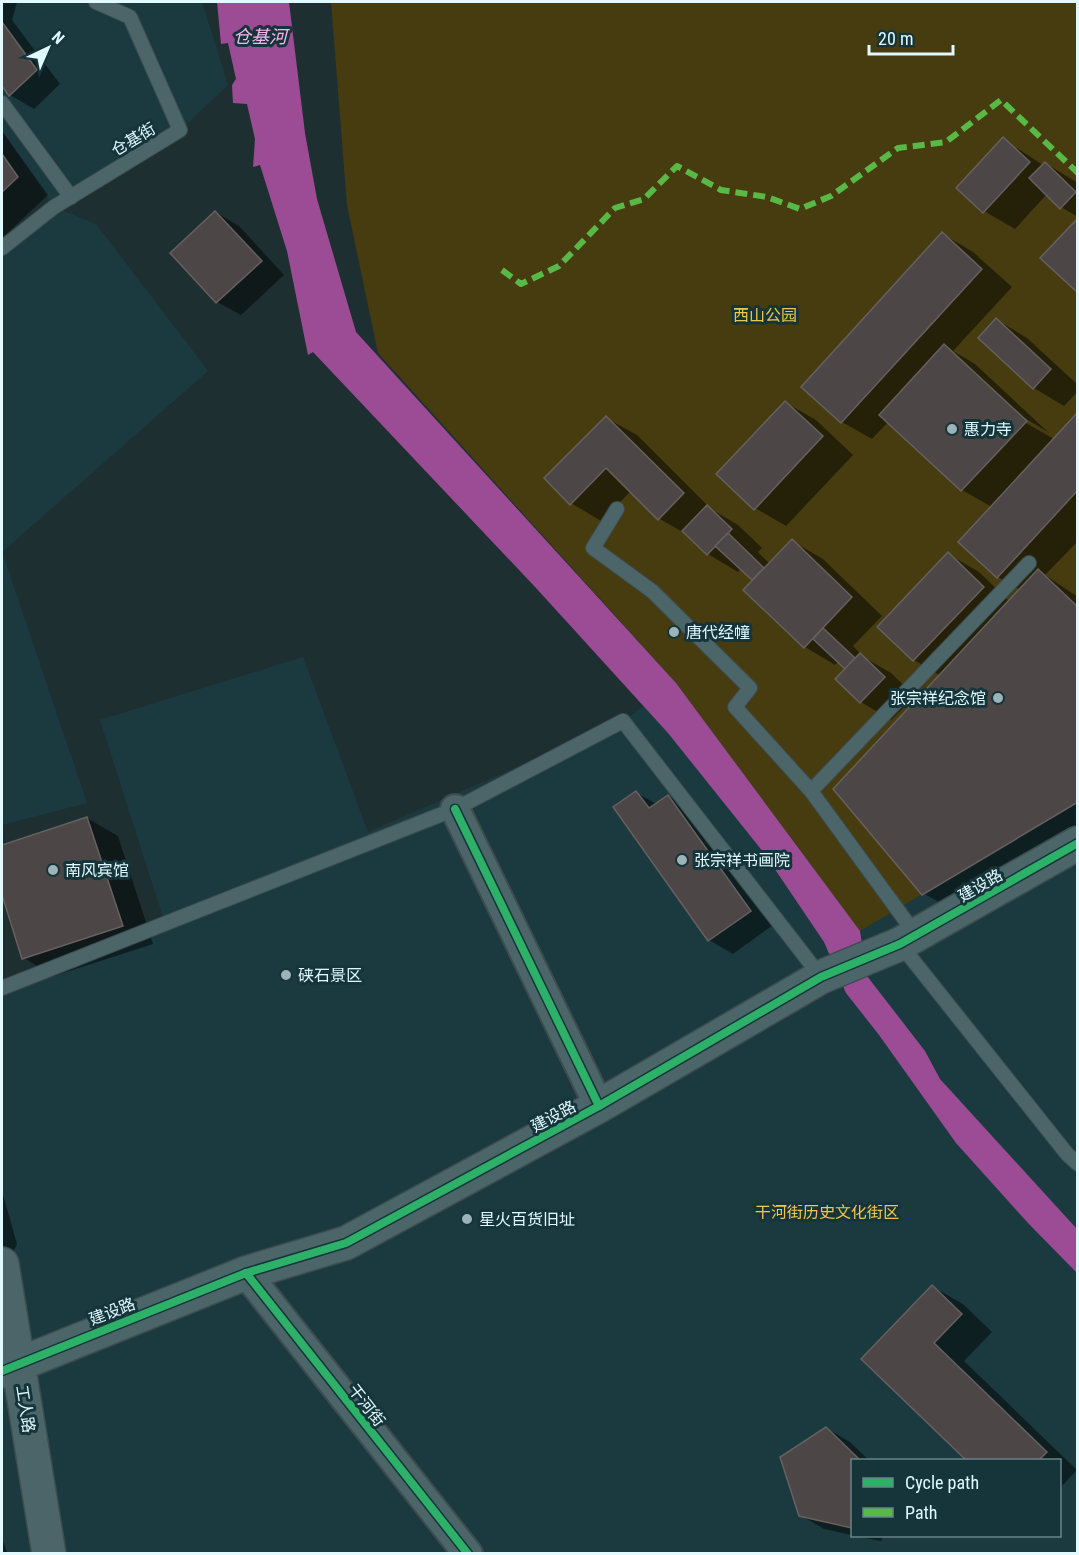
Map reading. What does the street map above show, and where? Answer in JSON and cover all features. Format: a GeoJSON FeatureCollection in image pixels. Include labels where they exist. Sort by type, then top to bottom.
{"type":"FeatureCollection","features":[{"type":"Feature","properties":{"kind":"street"},"geometry":{"type":"LineString","coordinates":[[455,809],[599,1106]]}},
{"type":"Feature","properties":{"kind":"street","name":"建设路"},"geometry":{"type":"LineString","coordinates":[[10,1366],[246,1273],[346,1243],[599,1106],[820,977],[908,940],[1077,843]]}},
{"type":"Feature","properties":{"kind":"street","name":"工人路"},"geometry":{"type":"LineString","coordinates":[[2,1264],[10,1366],[49,1554]]}},
{"type":"Feature","properties":{"kind":"street","name":"干河街"},"geometry":{"type":"LineString","coordinates":[[246,1273],[468,1554]]}},
{"type":"Feature","properties":{"kind":"lane","name":"仓基街"},"geometry":{"type":"LineString","coordinates":[[2,248],[54,207],[180,130],[130,17],[96,2]]}},
{"type":"Feature","properties":{"kind":"lane"},"geometry":{"type":"LineString","coordinates":[[2,103],[71,196]]}},
{"type":"Feature","properties":{"kind":"lane"},"geometry":{"type":"LineString","coordinates":[[617,509],[593,548],[652,591],[750,688],[735,707],[811,791],[908,940],[1067,1154],[1077,1164]]}},
{"type":"Feature","properties":{"kind":"lane"},"geometry":{"type":"LineString","coordinates":[[811,791],[1029,564]]}},
{"type":"Feature","properties":{"kind":"lane"},"geometry":{"type":"LineString","coordinates":[[2,988],[455,809],[623,721],[820,977]]}},
{"type":"Feature","properties":{"kind":"shaded area"},"geometry":{"type":"Polygon","coordinates":[[[2,2],[202,2],[228,85],[180,130],[55,207],[96,224],[208,371],[2,552],[2,251],[54,207],[2,131],[2,2]]]}},
{"type":"Feature","properties":{"kind":"shaded area"},"geometry":{"type":"Polygon","coordinates":[[[2,552],[87,803],[2,825],[2,552]]]}},
{"type":"Feature","properties":{"kind":"shaded area","name":"干河街历史文化街区"},"geometry":{"type":"Polygon","coordinates":[[[303,657],[368,832],[623,721],[676,683],[802,853],[922,895],[1077,802],[1077,1553],[2,1553],[2,986],[163,917],[100,720],[303,657]]]}},
{"type":"Feature","properties":{"kind":"green space","name":"西山公园"},"geometry":{"type":"Polygon","coordinates":[[[331,2],[1077,2],[1077,802],[860,931],[676,683],[378,353],[347,205],[331,2]]]}},
{"type":"Feature","properties":{"kind":"water","name":"仓基河"},"geometry":{"type":"Polygon","coordinates":[[[217,2],[289,2],[305,133],[317,199],[356,332],[676,683],[860,931],[867,976],[925,1051],[940,1079],[1077,1229],[1077,1273],[1028,1223],[956,1143],[846,993],[824,942],[764,853],[668,733],[536,588],[313,352],[308,355],[287,251],[260,165],[253,167],[255,139],[247,104],[233,103],[232,85],[236,79],[228,43],[221,44],[217,2]]]}},
{"type":"Feature","properties":{"kind":"building"},"geometry":{"type":"Polygon","coordinates":[[[2,22],[37,70],[9,96],[2,86],[2,22]]]}},
{"type":"Feature","properties":{"kind":"building"},"geometry":{"type":"Polygon","coordinates":[[[1003,137],[1030,162],[983,213],[956,188],[1003,137]]]}},
{"type":"Feature","properties":{"kind":"building"},"geometry":{"type":"Polygon","coordinates":[[[2,154],[18,177],[2,192],[2,154]]]}},
{"type":"Feature","properties":{"kind":"building"},"geometry":{"type":"Polygon","coordinates":[[[1045,162],[1076,192],[1060,209],[1029,178],[1045,162]]]}},
{"type":"Feature","properties":{"kind":"building"},"geometry":{"type":"Polygon","coordinates":[[[215,211],[262,261],[216,303],[170,253],[215,211]]]}},
{"type":"Feature","properties":{"kind":"building"},"geometry":{"type":"Polygon","coordinates":[[[1078,218],[1078,293],[1040,258],[1078,218]]]}},
{"type":"Feature","properties":{"kind":"building"},"geometry":{"type":"Polygon","coordinates":[[[942,232],[982,269],[841,423],[801,387],[942,232]]]}},
{"type":"Feature","properties":{"kind":"building"},"geometry":{"type":"Polygon","coordinates":[[[996,318],[1051,369],[1033,389],[978,338],[996,318]]]}},
{"type":"Feature","properties":{"kind":"building"},"geometry":{"type":"Polygon","coordinates":[[[944,344],[1027,421],[961,491],[879,415],[944,344]]]}},
{"type":"Feature","properties":{"kind":"building"},"geometry":{"type":"Polygon","coordinates":[[[785,401],[823,436],[754,510],[716,474],[785,401]]]}},
{"type":"Feature","properties":{"kind":"building"},"geometry":{"type":"Polygon","coordinates":[[[1078,412],[1078,490],[997,578],[958,542],[1078,412]]]}},
{"type":"Feature","properties":{"kind":"building"},"geometry":{"type":"Polygon","coordinates":[[[606,416],[684,493],[658,520],[606,468],[570,505],[544,478],[606,416]]]}},
{"type":"Feature","properties":{"kind":"building"},"geometry":{"type":"Polygon","coordinates":[[[707,505],[732,529],[707,555],[682,531],[707,505]]]}},
{"type":"Feature","properties":{"kind":"building"},"geometry":{"type":"Polygon","coordinates":[[[728,533],[764,568],[752,580],[715,546],[728,533]]]}},
{"type":"Feature","properties":{"kind":"building"},"geometry":{"type":"Polygon","coordinates":[[[792,539],[852,597],[804,648],[743,590],[792,539]]]}},
{"type":"Feature","properties":{"kind":"building"},"geometry":{"type":"Polygon","coordinates":[[[948,552],[984,587],[913,661],[877,627],[948,552]]]}},
{"type":"Feature","properties":{"kind":"building","name":"张宗祥纪念馆"},"geometry":{"type":"Polygon","coordinates":[[[1038,569],[1078,607],[1078,802],[922,895],[833,789],[1038,569]]]}},
{"type":"Feature","properties":{"kind":"building"},"geometry":{"type":"Polygon","coordinates":[[[823,628],[855,658],[845,669],[813,639],[823,628]]]}},
{"type":"Feature","properties":{"kind":"building"},"geometry":{"type":"Polygon","coordinates":[[[860,653],[885,677],[860,703],[835,679],[860,653]]]}},
{"type":"Feature","properties":{"kind":"building","name":"张宗祥书画院"},"geometry":{"type":"Polygon","coordinates":[[[636,791],[649,808],[668,795],[751,911],[708,941],[613,807],[636,791]]]}},
{"type":"Feature","properties":{"kind":"building","name":"南风宾馆"},"geometry":{"type":"Polygon","coordinates":[[[87,817],[123,926],[22,959],[2,895],[2,845],[87,817]]]}},
{"type":"Feature","properties":{"kind":"building"},"geometry":{"type":"Polygon","coordinates":[[[932,1285],[962,1314],[934,1343],[1047,1452],[1040,1459],[965,1459],[861,1359],[932,1285]]]}},
{"type":"Feature","properties":{"kind":"building"},"geometry":{"type":"Polygon","coordinates":[[[826,1427],[859,1459],[851,1459],[851,1528],[799,1516],[780,1457],[826,1427]]]}},
{"type":"Feature","properties":{"kind":"marked path"},"geometry":{"type":"LineString","coordinates":[[502,270],[521,284],[559,266],[615,208],[644,199],[677,166],[721,190],[767,197],[800,209],[831,196],[898,148],[946,142],[1001,100],[1078,173]]}},
{"type":"Feature","properties":{"kind":"cycle path"},"geometry":{"type":"LineString","coordinates":[[455,809],[599,1106]]}},
{"type":"Feature","properties":{"kind":"cycle path"},"geometry":{"type":"LineString","coordinates":[[2,1371],[246,1273],[346,1243],[599,1106],[821,977],[900,944],[1078,843]]}},
{"type":"Feature","properties":{"kind":"cycle path"},"geometry":{"type":"LineString","coordinates":[[246,1273],[468,1554]]}},
{"type":"Feature","properties":{"kind":"place","name":"惠力寺"},"geometry":{"type":"Point","coordinates":[952,429]}},
{"type":"Feature","properties":{"kind":"place","name":"唐代经幢"},"geometry":{"type":"Point","coordinates":[674,632]}},
{"type":"Feature","properties":{"kind":"place","name":"张宗祥纪念馆"},"geometry":{"type":"Point","coordinates":[998,698]}},
{"type":"Feature","properties":{"kind":"place","name":"张宗祥书画院"},"geometry":{"type":"Point","coordinates":[682,860]}},
{"type":"Feature","properties":{"kind":"place","name":"南风宾馆"},"geometry":{"type":"Point","coordinates":[53,870]}},
{"type":"Feature","properties":{"kind":"place","name":"硖石景区"},"geometry":{"type":"Point","coordinates":[286,975]}},
{"type":"Feature","properties":{"kind":"place","name":"星火百货旧址"},"geometry":{"type":"Point","coordinates":[467,1219]}}]}
